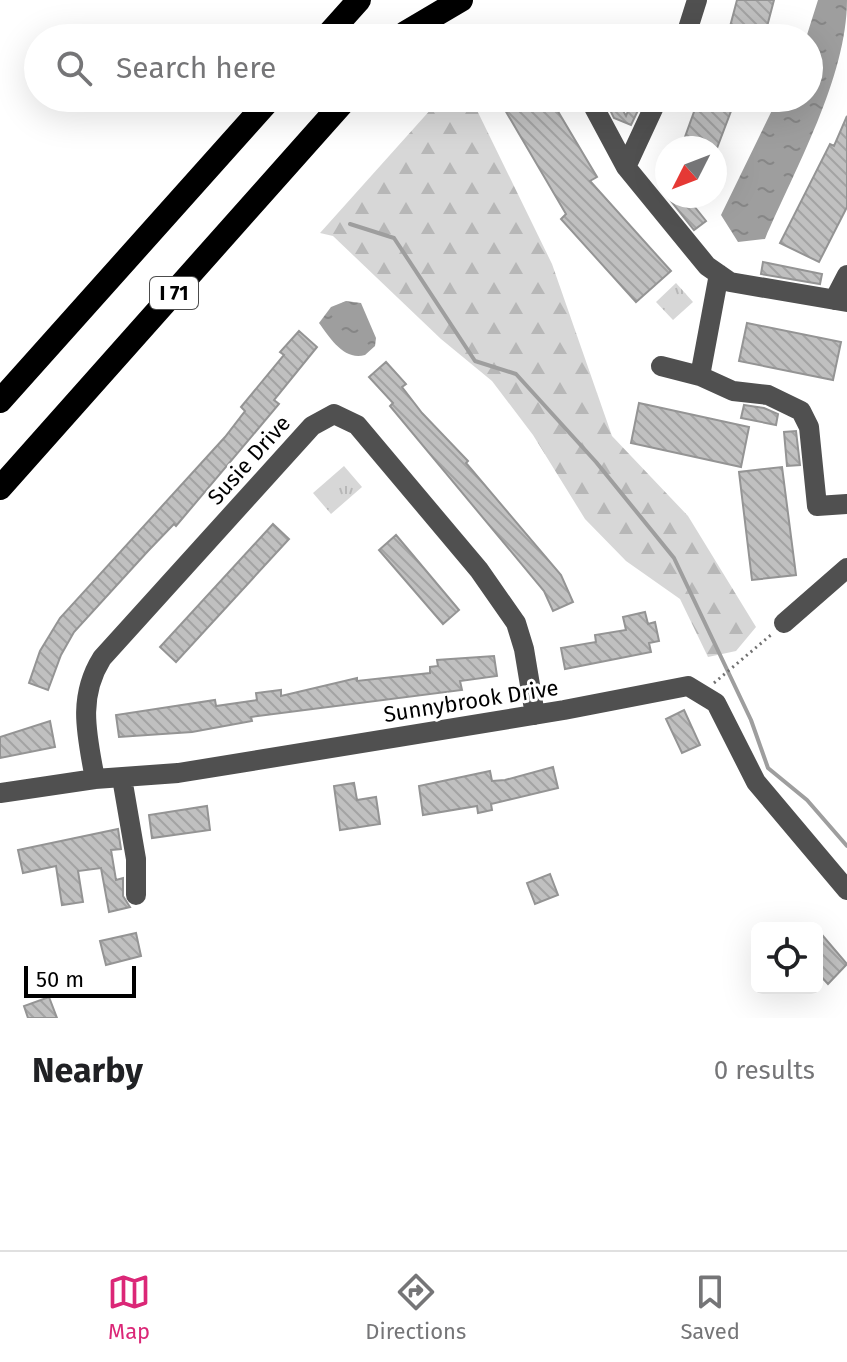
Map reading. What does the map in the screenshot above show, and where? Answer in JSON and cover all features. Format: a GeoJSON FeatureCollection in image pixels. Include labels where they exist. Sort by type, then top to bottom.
{"type":"FeatureCollection","features":[{"type":"Feature","properties":{"kind":"highway"},"geometry":{"type":"LineString","coordinates":[[326,24],[345,0]]}},
{"type":"Feature","properties":{"kind":"highway"},"geometry":{"type":"LineString","coordinates":[[338,24],[359,0]]}},
{"type":"Feature","properties":{"kind":"highway"},"geometry":{"type":"LineString","coordinates":[[414,24],[435,0]]}},
{"type":"Feature","properties":{"kind":"highway"},"geometry":{"type":"LineString","coordinates":[[422,24],[461,0]]}},
{"type":"Feature","properties":{"kind":"highway","name":"I 71"},"geometry":{"type":"LineString","coordinates":[[0,401],[257,112]]}},
{"type":"Feature","properties":{"kind":"highway","name":"I 71"},"geometry":{"type":"LineString","coordinates":[[0,488],[335,112]]}},
{"type":"Feature","properties":{"kind":"street"},"geometry":{"type":"LineString","coordinates":[[689,24],[697,0]]}},
{"type":"Feature","properties":{"kind":"street"},"geometry":{"type":"LineString","coordinates":[[597,112],[626,167],[698,255],[730,282],[841,301],[847,275]]}},
{"type":"Feature","properties":{"kind":"street"},"geometry":{"type":"LineString","coordinates":[[626,167],[652,112]]}},
{"type":"Feature","properties":{"kind":"street"},"geometry":{"type":"LineString","coordinates":[[700,376],[719,274]]}},
{"type":"Feature","properties":{"kind":"street"},"geometry":{"type":"LineString","coordinates":[[661,366],[700,376],[733,391],[768,395],[801,411],[809,427],[817,506],[847,504]]}},
{"type":"Feature","properties":{"kind":"street","name":"Susie Drive"},"geometry":{"type":"LineString","coordinates":[[95,779],[84,719],[91,675],[102,658],[312,426],[334,414],[357,425],[479,570],[516,623],[524,649],[535,715]]}},
{"type":"Feature","properties":{"kind":"street"},"geometry":{"type":"LineString","coordinates":[[784,623],[847,568]]}},
{"type":"Feature","properties":{"kind":"street","name":"Sunnybrook Drive"},"geometry":{"type":"LineString","coordinates":[[0,793],[95,779],[178,773],[535,715],[688,686],[704,692],[716,703],[744,763],[762,791],[847,890]]}},
{"type":"Feature","properties":{"kind":"street"},"geometry":{"type":"LineString","coordinates":[[122,778],[136,859],[136,895]]}},
{"type":"Feature","properties":{"kind":"path"},"geometry":{"type":"LineString","coordinates":[[722,676],[784,623]]}},
{"type":"Feature","properties":{"kind":"green space"},"geometry":{"type":"Polygon","coordinates":[[[428,112],[478,112],[552,264],[612,436],[688,516],[756,627],[736,651],[708,657],[680,599],[626,561],[585,519],[533,435],[492,381],[441,339],[333,236],[320,233],[428,112]]]}},
{"type":"Feature","properties":{"kind":"green space"},"geometry":{"type":"Polygon","coordinates":[[[676,283],[693,302],[673,320],[656,302],[676,283]]]}},
{"type":"Feature","properties":{"kind":"green space"},"geometry":{"type":"Polygon","coordinates":[[[344,466],[362,487],[331,514],[313,493],[344,466]]]}},
{"type":"Feature","properties":{"kind":"water"},"geometry":{"type":"Polygon","coordinates":[[[818,0],[847,0],[845,30],[823,106],[823,24],[810,24],[818,0]]]}},
{"type":"Feature","properties":{"kind":"water"},"geometry":{"type":"Polygon","coordinates":[[[771,112],[821,112],[765,239],[738,242],[721,215],[771,112]]]}},
{"type":"Feature","properties":{"kind":"water"},"geometry":{"type":"Polygon","coordinates":[[[346,301],[361,303],[376,338],[375,346],[365,355],[350,355],[344,351],[319,323],[331,307],[346,301]]]}},
{"type":"Feature","properties":{"kind":"building"},"geometry":{"type":"Polygon","coordinates":[[[737,0],[774,0],[768,24],[731,24],[737,0]]]}},
{"type":"Feature","properties":{"kind":"building"},"geometry":{"type":"Polygon","coordinates":[[[506,112],[558,112],[597,177],[590,181],[671,271],[636,302],[561,219],[566,214],[506,112]]]}},
{"type":"Feature","properties":{"kind":"building"},"geometry":{"type":"Polygon","coordinates":[[[611,112],[624,112],[626,116],[628,112],[637,112],[631,125],[614,118],[611,112]]]}},
{"type":"Feature","properties":{"kind":"building"},"geometry":{"type":"Polygon","coordinates":[[[694,112],[731,112],[722,136],[685,136],[694,112]]]}},
{"type":"Feature","properties":{"kind":"building"},"geometry":{"type":"Polygon","coordinates":[[[847,116],[847,207],[819,262],[780,243],[830,144],[834,146],[847,116]]]}},
{"type":"Feature","properties":{"kind":"building"},"geometry":{"type":"Polygon","coordinates":[[[677,208],[696,208],[706,221],[694,230],[677,208]]]}},
{"type":"Feature","properties":{"kind":"building"},"geometry":{"type":"Polygon","coordinates":[[[763,262],[822,274],[820,284],[761,274],[763,262]]]}},
{"type":"Feature","properties":{"kind":"building"},"geometry":{"type":"Polygon","coordinates":[[[747,323],[841,342],[833,380],[739,361],[747,323]]]}},
{"type":"Feature","properties":{"kind":"building"},"geometry":{"type":"Polygon","coordinates":[[[299,331],[317,347],[274,400],[279,404],[176,526],[174,524],[148,551],[74,632],[61,655],[48,690],[29,683],[40,651],[60,618],[225,437],[245,411],[241,407],[284,355],[280,352],[299,331]]]}},
{"type":"Feature","properties":{"kind":"building"},"geometry":{"type":"Polygon","coordinates":[[[386,362],[406,384],[402,387],[422,413],[468,461],[466,463],[561,575],[573,602],[553,611],[544,591],[390,406],[393,403],[369,377],[386,362]]]}},
{"type":"Feature","properties":{"kind":"building"},"geometry":{"type":"Polygon","coordinates":[[[639,403],[749,427],[741,467],[631,443],[639,403]]]}},
{"type":"Feature","properties":{"kind":"building"},"geometry":{"type":"Polygon","coordinates":[[[744,405],[778,414],[776,425],[741,418],[744,405]]]}},
{"type":"Feature","properties":{"kind":"building"},"geometry":{"type":"Polygon","coordinates":[[[796,431],[800,465],[787,466],[784,432],[796,431]]]}},
{"type":"Feature","properties":{"kind":"building"},"geometry":{"type":"Polygon","coordinates":[[[782,467],[796,575],[752,580],[739,472],[782,467]]]}},
{"type":"Feature","properties":{"kind":"building"},"geometry":{"type":"Polygon","coordinates":[[[273,524],[289,539],[176,662],[160,647],[273,524]]]}},
{"type":"Feature","properties":{"kind":"building"},"geometry":{"type":"Polygon","coordinates":[[[396,535],[459,610],[443,624],[379,550],[396,535]]]}},
{"type":"Feature","properties":{"kind":"building"},"geometry":{"type":"Polygon","coordinates":[[[645,612],[648,624],[655,622],[659,641],[649,643],[651,652],[565,669],[561,648],[596,642],[595,635],[626,630],[623,617],[645,612]]]}},
{"type":"Feature","properties":{"kind":"building"},"geometry":{"type":"Polygon","coordinates":[[[494,656],[497,676],[460,681],[462,690],[251,717],[252,721],[192,732],[119,737],[116,715],[215,700],[216,706],[257,700],[256,693],[281,690],[281,696],[357,678],[357,681],[430,673],[430,667],[438,666],[437,660],[494,656]]]}},
{"type":"Feature","properties":{"kind":"building"},"geometry":{"type":"Polygon","coordinates":[[[684,710],[700,745],[682,753],[666,719],[684,710]]]}},
{"type":"Feature","properties":{"kind":"building"},"geometry":{"type":"Polygon","coordinates":[[[50,721],[55,747],[0,758],[0,737],[50,721]]]}},
{"type":"Feature","properties":{"kind":"building"},"geometry":{"type":"Polygon","coordinates":[[[553,767],[558,788],[491,804],[492,810],[478,813],[477,806],[423,815],[419,786],[490,771],[492,781],[505,780],[553,767]]]}},
{"type":"Feature","properties":{"kind":"building"},"geometry":{"type":"Polygon","coordinates":[[[354,783],[357,800],[376,797],[380,824],[340,830],[334,786],[354,783]]]}},
{"type":"Feature","properties":{"kind":"building"},"geometry":{"type":"Polygon","coordinates":[[[207,806],[210,830],[152,838],[149,815],[207,806]]]}},
{"type":"Feature","properties":{"kind":"building"},"geometry":{"type":"Polygon","coordinates":[[[118,829],[121,849],[111,850],[116,880],[123,878],[123,896],[130,907],[109,912],[101,868],[78,871],[83,902],[62,905],[56,866],[23,873],[18,850],[118,829]]]}},
{"type":"Feature","properties":{"kind":"building"},"geometry":{"type":"Polygon","coordinates":[[[550,874],[558,895],[535,904],[527,883],[550,874]]]}},
{"type":"Feature","properties":{"kind":"building"},"geometry":{"type":"Polygon","coordinates":[[[136,933],[141,956],[106,965],[100,941],[136,933]]]}},
{"type":"Feature","properties":{"kind":"building"},"geometry":{"type":"Polygon","coordinates":[[[823,936],[847,964],[828,984],[823,979],[823,936]]]}},
{"type":"Feature","properties":{"kind":"building"},"geometry":{"type":"Polygon","coordinates":[[[49,997],[57,1018],[28,1018],[24,1006],[49,997]]]}},
{"type":"Feature","properties":{"kind":"waterway"},"geometry":{"type":"LineString","coordinates":[[350,224],[394,238],[475,361],[516,374],[596,462],[674,558],[751,720],[768,768],[807,800],[847,846]]}}]}
